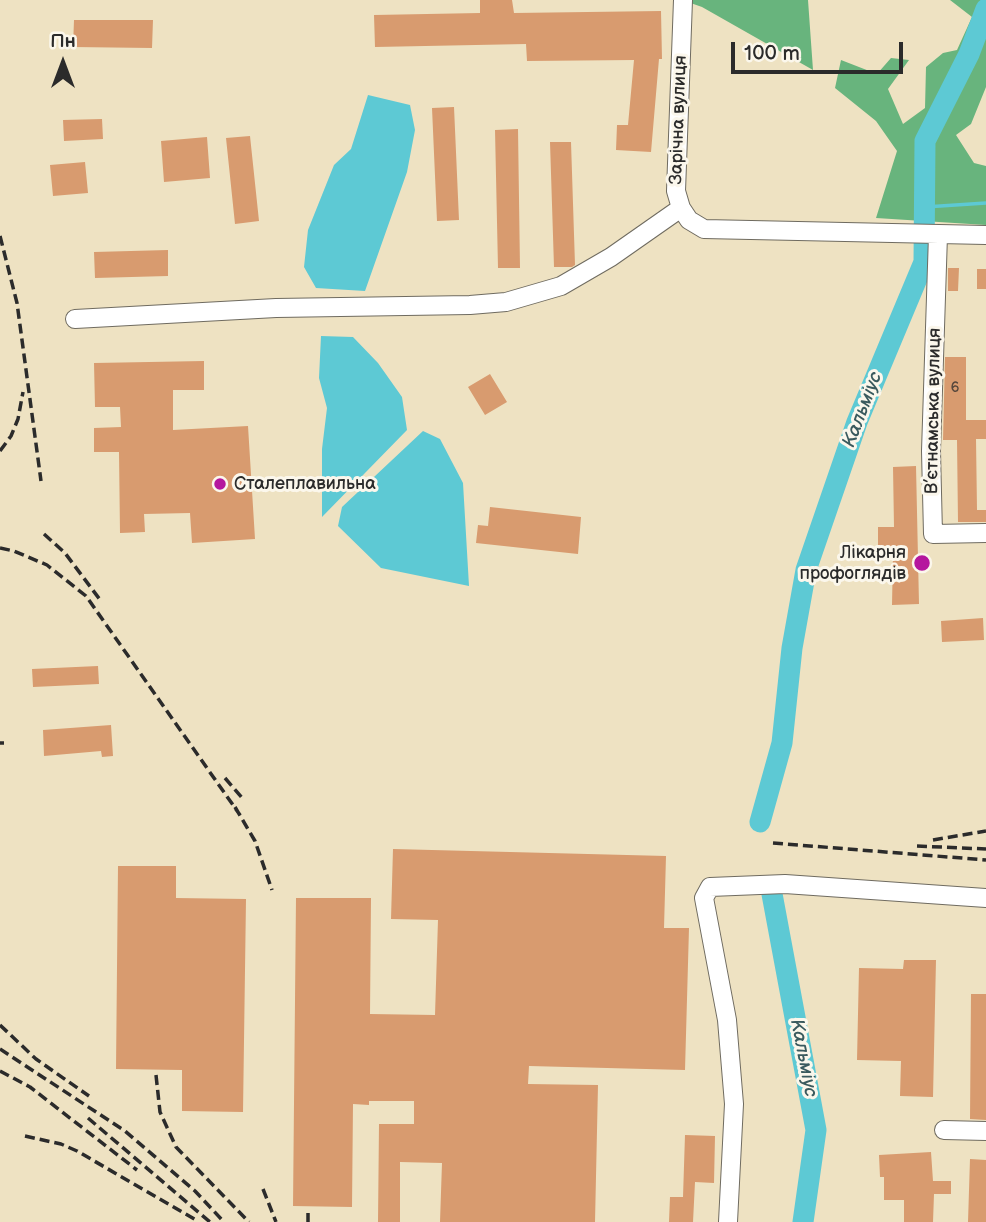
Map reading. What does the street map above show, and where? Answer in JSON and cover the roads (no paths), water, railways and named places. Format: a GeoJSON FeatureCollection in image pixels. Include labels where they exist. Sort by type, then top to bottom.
{"type":"FeatureCollection","features":[{"type":"Feature","properties":{"kind":"street","name":"Зарічна вулиця"},"geometry":{"type":"LineString","coordinates":[[683,0],[676,191],[681,208],[689,220],[704,229],[938,235]]}},
{"type":"Feature","properties":{"kind":"street"},"geometry":{"type":"LineString","coordinates":[[75,319],[276,308],[506,302],[561,286],[611,257],[681,208]]}},
{"type":"Feature","properties":{"kind":"street"},"geometry":{"type":"LineString","coordinates":[[938,235],[986,235]]}},
{"type":"Feature","properties":{"kind":"street","name":"В’єтнамська вулиця"},"geometry":{"type":"LineString","coordinates":[[938,235],[931,451],[933,534],[986,533]]}},
{"type":"Feature","properties":{"kind":"street"},"geometry":{"type":"LineString","coordinates":[[727,1222],[734,1104],[727,1020],[704,898],[710,887],[785,884],[986,898]]}},
{"type":"Feature","properties":{"kind":"street"},"geometry":{"type":"LineString","coordinates":[[944,1130],[986,1131]]}},
{"type":"Feature","properties":{"kind":"water"},"geometry":{"type":"Polygon","coordinates":[[[368,95],[410,105],[415,130],[407,172],[365,291],[316,288],[304,267],[308,230],[334,165],[351,149],[368,95]]]}},
{"type":"Feature","properties":{"kind":"water"},"geometry":{"type":"Polygon","coordinates":[[[321,336],[353,337],[378,363],[402,397],[407,430],[322,517],[322,449],[327,408],[319,378],[321,336]]]}},
{"type":"Feature","properties":{"kind":"water"},"geometry":{"type":"Polygon","coordinates":[[[423,431],[440,439],[463,483],[469,586],[381,568],[338,526],[342,507],[423,431]]]}},
{"type":"Feature","properties":{"kind":"waterway","name":"Кальміус"},"geometry":{"type":"LineString","coordinates":[[760,822],[782,743],[792,648],[806,570],[857,422],[924,262],[925,141],[969,54],[986,9]]}},
{"type":"Feature","properties":{"kind":"waterway"},"geometry":{"type":"LineString","coordinates":[[925,207],[986,203]]}},
{"type":"Feature","properties":{"kind":"waterway","name":"Кальміус"},"geometry":{"type":"LineString","coordinates":[[772,894],[816,1130],[803,1222]]}},
{"type":"Feature","properties":{"kind":"railway"},"geometry":{"type":"LineString","coordinates":[[0,236],[17,303],[41,481]]}},
{"type":"Feature","properties":{"kind":"railway"},"geometry":{"type":"LineString","coordinates":[[0,451],[11,436],[18,419],[23,392]]}},
{"type":"Feature","properties":{"kind":"railway"},"geometry":{"type":"LineString","coordinates":[[44,534],[65,553],[101,601]]}},
{"type":"Feature","properties":{"kind":"railway"},"geometry":{"type":"LineString","coordinates":[[0,548],[47,565],[86,596],[240,815]]}},
{"type":"Feature","properties":{"kind":"railway"},"geometry":{"type":"LineString","coordinates":[[225,778],[243,799]]}},
{"type":"Feature","properties":{"kind":"railway"},"geometry":{"type":"LineString","coordinates":[[235,807],[255,841],[272,890]]}},
{"type":"Feature","properties":{"kind":"railway"},"geometry":{"type":"LineString","coordinates":[[933,840],[986,831]]}},
{"type":"Feature","properties":{"kind":"railway"},"geometry":{"type":"LineString","coordinates":[[773,843],[986,860]]}},
{"type":"Feature","properties":{"kind":"railway"},"geometry":{"type":"LineString","coordinates":[[917,846],[986,849]]}},
{"type":"Feature","properties":{"kind":"railway"},"geometry":{"type":"LineString","coordinates":[[0,1025],[36,1059],[89,1096]]}},
{"type":"Feature","properties":{"kind":"railway"},"geometry":{"type":"LineString","coordinates":[[0,1049],[125,1131],[195,1191],[224,1222]]}},
{"type":"Feature","properties":{"kind":"railway"},"geometry":{"type":"LineString","coordinates":[[0,1071],[30,1087],[137,1170]]}},
{"type":"Feature","properties":{"kind":"railway"},"geometry":{"type":"LineString","coordinates":[[156,1075],[160,1112],[176,1147],[249,1222]]}},
{"type":"Feature","properties":{"kind":"railway"},"geometry":{"type":"LineString","coordinates":[[88,1118],[210,1222]]}},
{"type":"Feature","properties":{"kind":"railway"},"geometry":{"type":"LineString","coordinates":[[25,1136],[61,1144],[77,1151],[196,1220]]}},
{"type":"Feature","properties":{"kind":"railway"},"geometry":{"type":"LineString","coordinates":[[263,1189],[276,1222]]}},
{"type":"Feature","properties":{"kind":"railway"},"geometry":{"type":"LineString","coordinates":[[308,1213],[308,1222]]}},
{"type":"Feature","properties":{"kind":"place","name":"Сталеплавильна"},"geometry":{"type":"Point","coordinates":[220,484]}},
{"type":"Feature","properties":{"kind":"place","name":"Лікарня профоглядів"},"geometry":{"type":"Point","coordinates":[922,563]}}]}
